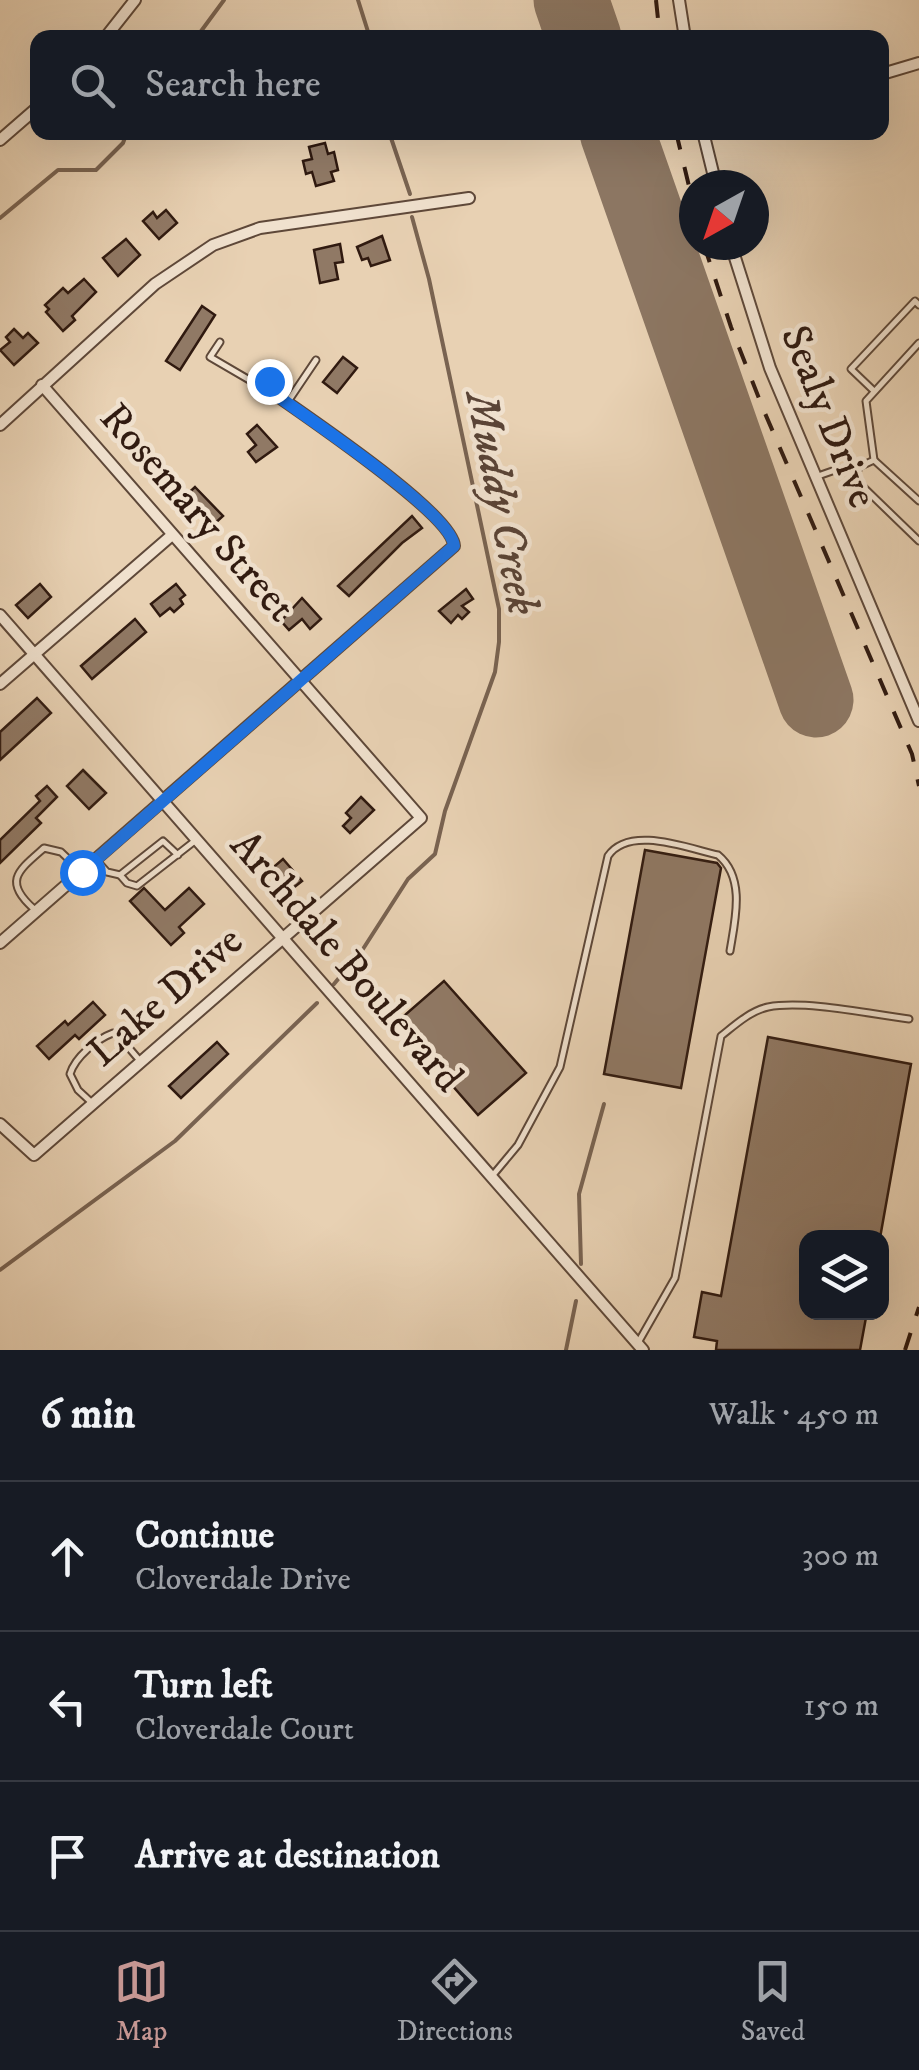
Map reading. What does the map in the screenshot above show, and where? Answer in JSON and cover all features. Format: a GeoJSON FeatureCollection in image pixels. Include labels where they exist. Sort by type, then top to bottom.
{"type":"FeatureCollection","features":[{"type":"Feature","properties":{"kind":"street"},"geometry":{"type":"LineString","coordinates":[[111,30],[135,0]]}},
{"type":"Feature","properties":{"kind":"street"},"geometry":{"type":"LineString","coordinates":[[678,0],[684,30]]}},
{"type":"Feature","properties":{"kind":"street"},"geometry":{"type":"LineString","coordinates":[[889,72],[919,63]]}},
{"type":"Feature","properties":{"kind":"street"},"geometry":{"type":"LineString","coordinates":[[0,140],[30,114]]}},
{"type":"Feature","properties":{"kind":"street"},"geometry":{"type":"LineString","coordinates":[[705,140],[712,170]]}},
{"type":"Feature","properties":{"kind":"street"},"geometry":{"type":"LineString","coordinates":[[0,426],[170,272],[213,245],[260,228],[469,198]]}},
{"type":"Feature","properties":{"kind":"street","name":"Sealy Drive"},"geometry":{"type":"LineString","coordinates":[[737,260],[770,368],[919,720]]}},
{"type":"Feature","properties":{"kind":"street"},"geometry":{"type":"LineString","coordinates":[[0,943],[450,552],[454,541],[445,526],[393,480],[272,392],[269,381]]}},
{"type":"Feature","properties":{"kind":"street","name":"Rosemary Street"},"geometry":{"type":"LineString","coordinates":[[42,385],[421,818]]}},
{"type":"Feature","properties":{"kind":"street"},"geometry":{"type":"LineString","coordinates":[[0,684],[172,534]]}},
{"type":"Feature","properties":{"kind":"street","name":"Archdale Boulevard"},"geometry":{"type":"LineString","coordinates":[[0,615],[640,1347]]}},
{"type":"Feature","properties":{"kind":"street","name":"Lake Drive"},"geometry":{"type":"LineString","coordinates":[[0,1124],[34,1155],[421,818]]}},
{"type":"Feature","properties":{"kind":"lane"},"geometry":{"type":"LineString","coordinates":[[874,391],[851,369],[914,301],[919,305]]}},
{"type":"Feature","properties":{"kind":"lane"},"geometry":{"type":"LineString","coordinates":[[220,342],[210,357],[258,385],[269,381]]}},
{"type":"Feature","properties":{"kind":"lane"},"geometry":{"type":"LineString","coordinates":[[919,343],[874,391],[865,409],[874,460],[919,502]]}},
{"type":"Feature","properties":{"kind":"lane"},"geometry":{"type":"LineString","coordinates":[[287,403],[316,360]]}},
{"type":"Feature","properties":{"kind":"lane"},"geometry":{"type":"LineString","coordinates":[[816,477],[874,460]]}},
{"type":"Feature","properties":{"kind":"lane"},"geometry":{"type":"LineString","coordinates":[[859,466],[855,478],[919,541]]}},
{"type":"Feature","properties":{"kind":"lane"},"geometry":{"type":"LineString","coordinates":[[96,860],[107,872],[136,886],[196,840]]}},
{"type":"Feature","properties":{"kind":"lane"},"geometry":{"type":"LineString","coordinates":[[491,1177],[518,1144],[560,1067],[608,856],[615,845],[628,840],[660,842],[718,855],[725,861],[732,872],[737,904],[730,951]]}},
{"type":"Feature","properties":{"kind":"lane"},"geometry":{"type":"LineString","coordinates":[[120,876],[159,842],[168,842],[178,855]]}},
{"type":"Feature","properties":{"kind":"lane"},"geometry":{"type":"LineString","coordinates":[[37,911],[20,894],[16,878],[19,870],[44,848],[61,852],[82,872]]}},
{"type":"Feature","properties":{"kind":"lane"},"geometry":{"type":"LineString","coordinates":[[640,1347],[675,1278],[721,1036],[743,1018],[767,1007],[818,1008],[908,1019]]}},
{"type":"Feature","properties":{"kind":"lane"},"geometry":{"type":"LineString","coordinates":[[93,1104],[72,1080],[75,1062],[113,1033],[141,1062]]}},
{"type":"Feature","properties":{"kind":"building"},"geometry":{"type":"Polygon","coordinates":[[[325,143],[328,154],[334,152],[338,170],[331,172],[334,181],[316,186],[312,172],[306,174],[303,161],[312,159],[309,147],[325,143]]]}},
{"type":"Feature","properties":{"kind":"building"},"geometry":{"type":"Polygon","coordinates":[[[166,210],[177,223],[159,239],[143,221],[153,212],[157,218],[166,210]]]}},
{"type":"Feature","properties":{"kind":"building"},"geometry":{"type":"Polygon","coordinates":[[[382,236],[390,260],[371,266],[368,258],[362,260],[357,247],[382,236]]]}},
{"type":"Feature","properties":{"kind":"building"},"geometry":{"type":"Polygon","coordinates":[[[126,239],[140,255],[118,276],[103,258],[126,239]]]}},
{"type":"Feature","properties":{"kind":"building"},"geometry":{"type":"Polygon","coordinates":[[[340,244],[343,262],[335,263],[338,279],[320,283],[314,250],[340,244]]]}},
{"type":"Feature","properties":{"kind":"building"},"geometry":{"type":"Polygon","coordinates":[[[84,279],[96,292],[63,331],[46,312],[49,309],[45,305],[63,288],[68,293],[84,279]]]}},
{"type":"Feature","properties":{"kind":"building"},"geometry":{"type":"Polygon","coordinates":[[[202,306],[215,315],[180,370],[166,361],[202,306]]]}},
{"type":"Feature","properties":{"kind":"building"},"geometry":{"type":"Polygon","coordinates":[[[14,329],[23,338],[28,333],[38,343],[14,365],[0,350],[10,342],[6,337],[14,329]]]}},
{"type":"Feature","properties":{"kind":"building"},"geometry":{"type":"Polygon","coordinates":[[[343,357],[357,368],[337,393],[323,382],[343,357]]]}},
{"type":"Feature","properties":{"kind":"building"},"geometry":{"type":"Polygon","coordinates":[[[257,425],[277,447],[256,462],[248,452],[256,445],[247,434],[257,425]]]}},
{"type":"Feature","properties":{"kind":"building"},"geometry":{"type":"Polygon","coordinates":[[[195,487],[223,516],[212,526],[182,499],[195,487]]]}},
{"type":"Feature","properties":{"kind":"building"},"geometry":{"type":"Polygon","coordinates":[[[412,516],[422,528],[349,596],[338,586],[412,516]]]}},
{"type":"Feature","properties":{"kind":"building"},"geometry":{"type":"Polygon","coordinates":[[[40,584],[51,597],[28,618],[16,605],[40,584]]]}},
{"type":"Feature","properties":{"kind":"building"},"geometry":{"type":"Polygon","coordinates":[[[176,584],[185,595],[180,599],[183,604],[160,616],[151,604],[176,584]]]}},
{"type":"Feature","properties":{"kind":"building"},"geometry":{"type":"Polygon","coordinates":[[[466,589],[473,599],[462,606],[469,612],[462,619],[458,615],[451,623],[439,611],[466,589]]]}},
{"type":"Feature","properties":{"kind":"building"},"geometry":{"type":"Polygon","coordinates":[[[302,598],[321,619],[310,629],[302,619],[289,630],[281,621],[302,598]]]}},
{"type":"Feature","properties":{"kind":"building"},"geometry":{"type":"Polygon","coordinates":[[[135,619],[146,632],[92,679],[81,666],[135,619]]]}},
{"type":"Feature","properties":{"kind":"building"},"geometry":{"type":"Polygon","coordinates":[[[37,698],[51,713],[0,760],[0,732],[37,698]]]}},
{"type":"Feature","properties":{"kind":"building"},"geometry":{"type":"Polygon","coordinates":[[[83,770],[106,793],[89,809],[67,786],[83,770]]]}},
{"type":"Feature","properties":{"kind":"building"},"geometry":{"type":"Polygon","coordinates":[[[47,786],[57,797],[36,818],[41,823],[0,863],[0,840],[40,801],[36,796],[47,786]]]}},
{"type":"Feature","properties":{"kind":"building"},"geometry":{"type":"Polygon","coordinates":[[[361,797],[374,810],[350,833],[343,826],[351,818],[346,813],[361,797]]]}},
{"type":"Feature","properties":{"kind":"building"},"geometry":{"type":"Polygon","coordinates":[[[645,850],[717,863],[721,868],[681,1088],[604,1074],[645,850]]]}},
{"type":"Feature","properties":{"kind":"building"},"geometry":{"type":"Polygon","coordinates":[[[283,859],[302,881],[288,892],[269,871],[283,859]]]}},
{"type":"Feature","properties":{"kind":"building"},"geometry":{"type":"Polygon","coordinates":[[[144,888],[165,910],[189,888],[204,904],[179,927],[184,933],[171,945],[130,901],[144,888]]]}},
{"type":"Feature","properties":{"kind":"building"},"geometry":{"type":"Polygon","coordinates":[[[444,981],[526,1073],[478,1115],[397,1022],[444,981]]]}},
{"type":"Feature","properties":{"kind":"building"},"geometry":{"type":"Polygon","coordinates":[[[93,1002],[105,1015],[49,1059],[37,1046],[93,1002]]]}},
{"type":"Feature","properties":{"kind":"building"},"geometry":{"type":"Polygon","coordinates":[[[768,1037],[911,1064],[881,1230],[799,1230],[799,1320],[866,1320],[860,1350],[716,1350],[717,1341],[694,1337],[702,1292],[721,1296],[768,1037]]]}},
{"type":"Feature","properties":{"kind":"building"},"geometry":{"type":"Polygon","coordinates":[[[217,1042],[228,1054],[181,1098],[169,1086],[217,1042]]]}},
{"type":"Feature","properties":{"kind":"waterway"},"geometry":{"type":"LineString","coordinates":[[202,30],[224,0]]}},
{"type":"Feature","properties":{"kind":"waterway","name":"Muddy Creek"},"geometry":{"type":"LineString","coordinates":[[358,0],[367,30]]}},
{"type":"Feature","properties":{"kind":"waterway"},"geometry":{"type":"LineString","coordinates":[[0,218],[58,170],[96,170],[124,140]]}},
{"type":"Feature","properties":{"kind":"waterway","name":"Muddy Creek"},"geometry":{"type":"LineString","coordinates":[[392,140],[410,194]]}},
{"type":"Feature","properties":{"kind":"waterway","name":"Muddy Creek"},"geometry":{"type":"LineString","coordinates":[[334,984],[363,949],[408,879],[435,854],[445,811],[495,672],[499,642],[499,609],[429,279],[412,217]]}},
{"type":"Feature","properties":{"kind":"waterway"},"geometry":{"type":"LineString","coordinates":[[0,1270],[175,1141],[317,1003]]}},
{"type":"Feature","properties":{"kind":"waterway","name":"Muddy Creek"},"geometry":{"type":"LineString","coordinates":[[581,1264],[579,1194],[604,1104]]}},
{"type":"Feature","properties":{"kind":"waterway","name":"Muddy Creek"},"geometry":{"type":"LineString","coordinates":[[566,1350],[576,1301]]}},
{"type":"Feature","properties":{"kind":"runway"},"geometry":{"type":"LineString","coordinates":[[571,0],[581,30]]}},
{"type":"Feature","properties":{"kind":"runway"},"geometry":{"type":"LineString","coordinates":[[620,140],[816,700]]}},
{"type":"Feature","properties":{"kind":"railway"},"geometry":{"type":"LineString","coordinates":[[656,0],[659,30]]}},
{"type":"Feature","properties":{"kind":"railway"},"geometry":{"type":"LineString","coordinates":[[678,140],[685,170]]}},
{"type":"Feature","properties":{"kind":"railway"},"geometry":{"type":"LineString","coordinates":[[709,260],[764,411],[912,754],[919,786]]}},
{"type":"Feature","properties":{"kind":"railway"},"geometry":{"type":"LineString","coordinates":[[905,1350],[919,1307]]}},
{"type":"Feature","properties":{"kind":"route"},"geometry":{"type":"LineString","coordinates":[[82,872],[454,546],[445,526],[393,480],[272,392],[269,381]]}}]}
